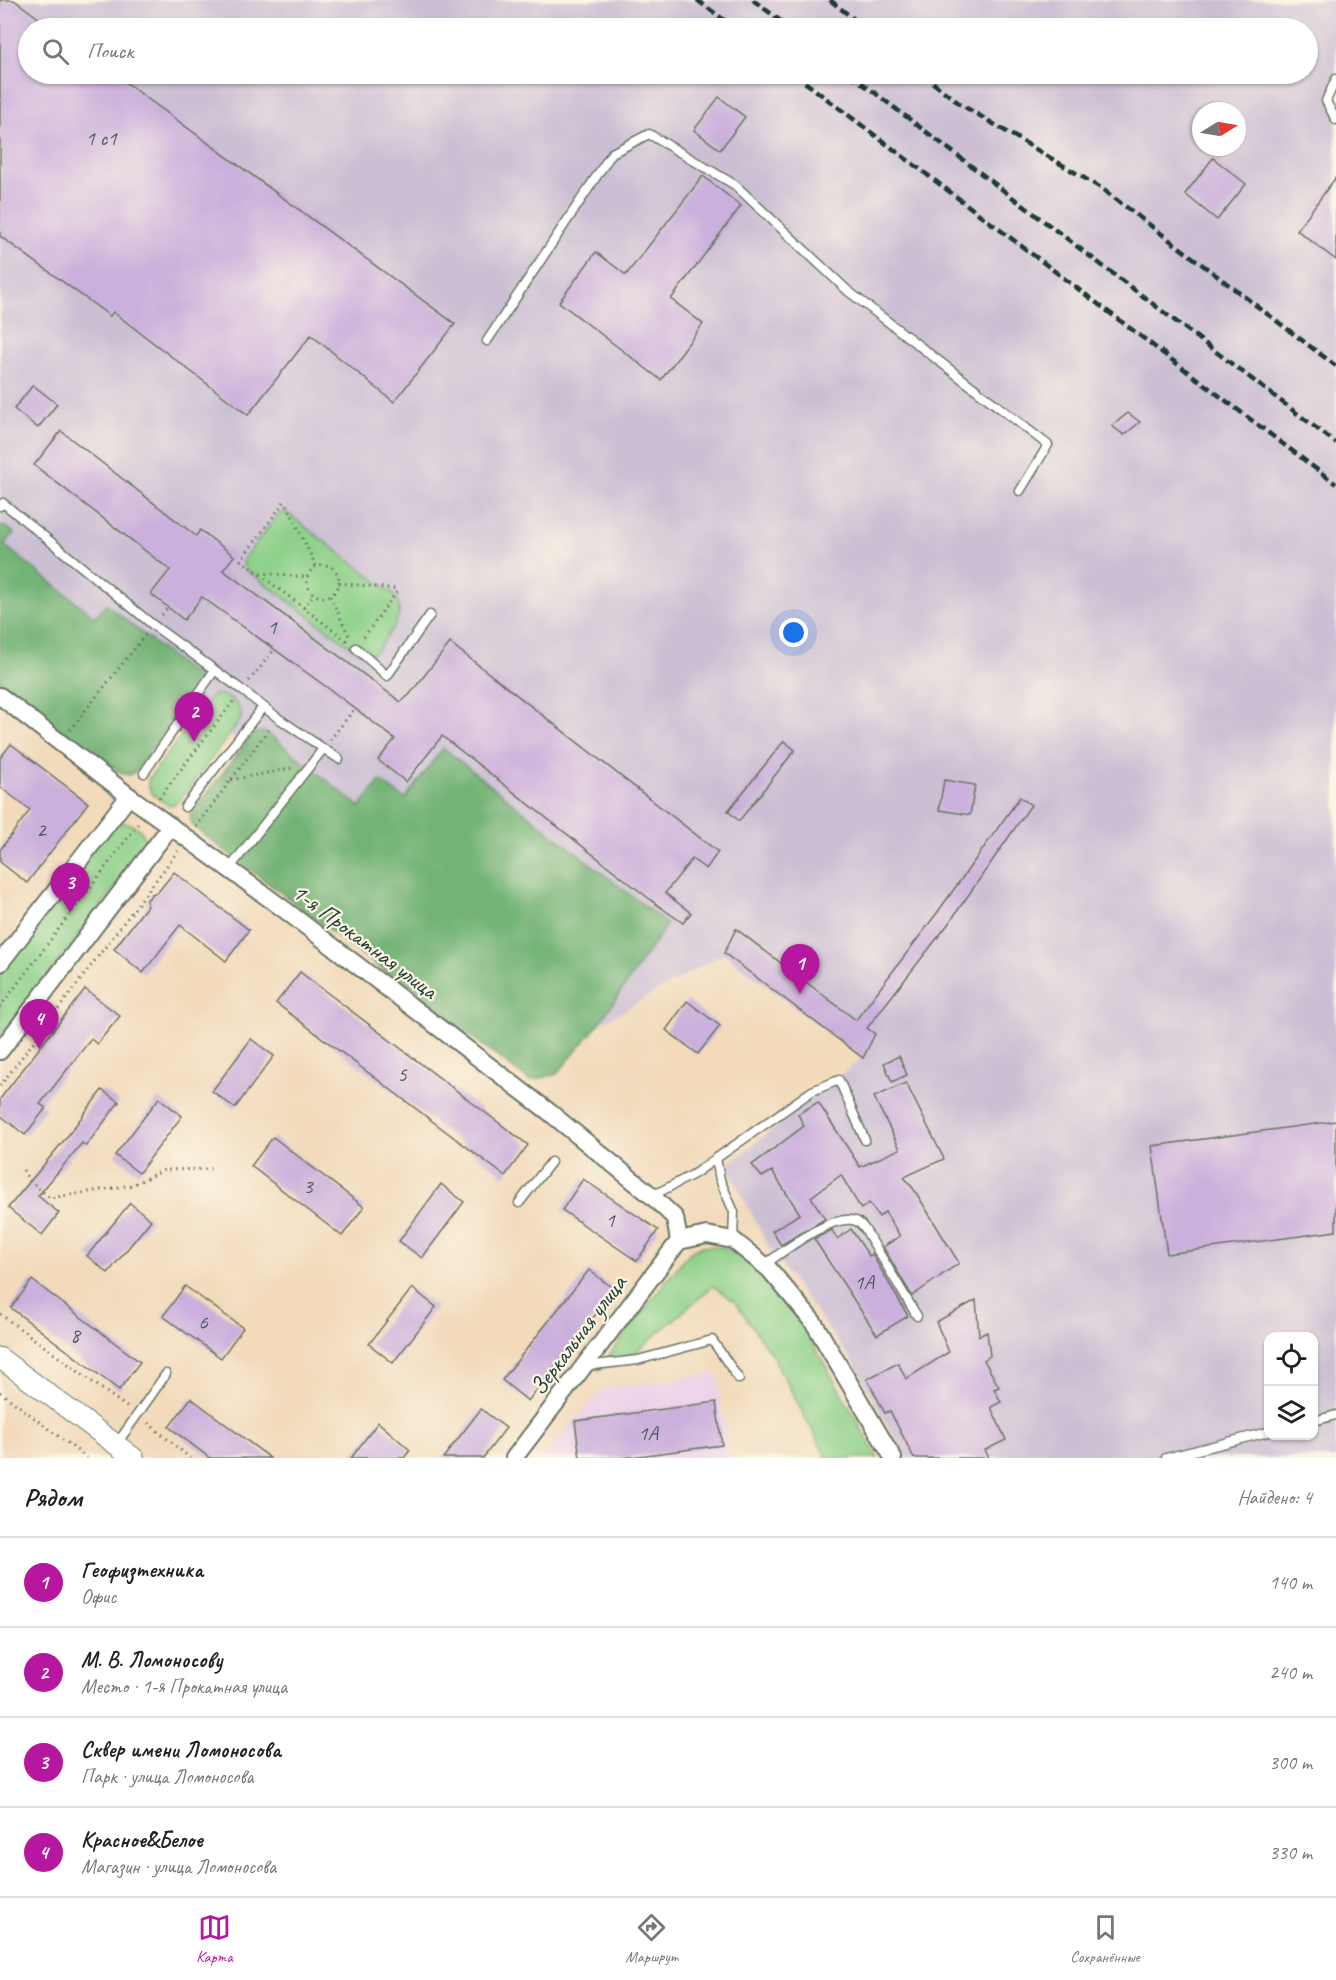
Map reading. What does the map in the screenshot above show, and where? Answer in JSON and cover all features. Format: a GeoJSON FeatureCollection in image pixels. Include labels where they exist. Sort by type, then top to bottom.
{"type":"FeatureCollection","features":[{"type":"Feature","properties":{"kind":"street","name":"1-я Прокатная улица"},"geometry":{"type":"LineString","coordinates":[[0,696],[129,796],[230,869],[539,1104],[652,1196],[675,1218],[679,1241]]}},
{"type":"Feature","properties":{"kind":"street"},"geometry":{"type":"LineString","coordinates":[[0,963],[129,796]]}},
{"type":"Feature","properties":{"kind":"street"},"geometry":{"type":"LineString","coordinates":[[0,1051],[171,826]]}},
{"type":"Feature","properties":{"kind":"street"},"geometry":{"type":"LineString","coordinates":[[679,1241],[707,1235],[733,1240],[764,1265],[814,1323],[893,1458]]}},
{"type":"Feature","properties":{"kind":"street","name":"Зеркальная улица"},"geometry":{"type":"LineString","coordinates":[[514,1458],[679,1241]]}},
{"type":"Feature","properties":{"kind":"street"},"geometry":{"type":"LineString","coordinates":[[0,1358],[134,1458]]}},
{"type":"Feature","properties":{"kind":"lane"},"geometry":{"type":"LineString","coordinates":[[1336,79],[1326,101],[1336,120]]}},
{"type":"Feature","properties":{"kind":"lane"},"geometry":{"type":"LineString","coordinates":[[487,341],[612,153],[649,134],[735,185],[848,291],[1048,445],[1020,491]]}},
{"type":"Feature","properties":{"kind":"lane"},"geometry":{"type":"LineString","coordinates":[[0,506],[3,503],[153,625],[214,671],[339,759]]}},
{"type":"Feature","properties":{"kind":"lane"},"geometry":{"type":"LineString","coordinates":[[356,648],[387,676],[430,615]]}},
{"type":"Feature","properties":{"kind":"lane"},"geometry":{"type":"LineString","coordinates":[[144,773],[214,671]]}},
{"type":"Feature","properties":{"kind":"lane"},"geometry":{"type":"LineString","coordinates":[[185,807],[263,707]]}},
{"type":"Feature","properties":{"kind":"lane"},"geometry":{"type":"LineString","coordinates":[[230,869],[322,749]]}},
{"type":"Feature","properties":{"kind":"lane"},"geometry":{"type":"LineString","coordinates":[[652,1196],[694,1174],[812,1091],[839,1080],[865,1140]]}},
{"type":"Feature","properties":{"kind":"lane"},"geometry":{"type":"LineString","coordinates":[[716,1158],[720,1180],[734,1212],[733,1240]]}},
{"type":"Feature","properties":{"kind":"lane"},"geometry":{"type":"LineString","coordinates":[[519,1203],[551,1162]]}},
{"type":"Feature","properties":{"kind":"lane"},"geometry":{"type":"LineString","coordinates":[[764,1265],[801,1239],[830,1224],[846,1220],[857,1221],[866,1231],[917,1316]]}},
{"type":"Feature","properties":{"kind":"lane"},"geometry":{"type":"LineString","coordinates":[[585,1366],[638,1360],[712,1340],[739,1379]]}},
{"type":"Feature","properties":{"kind":"lane"},"geometry":{"type":"LineString","coordinates":[[116,1445],[166,1374]]}},
{"type":"Feature","properties":{"kind":"lane"},"geometry":{"type":"LineString","coordinates":[[1318,1419],[1336,1415]]}},
{"type":"Feature","properties":{"kind":"lane"},"geometry":{"type":"LineString","coordinates":[[1166,1458],[1264,1433]]}},
{"type":"Feature","properties":{"kind":"path"},"geometry":{"type":"LineString","coordinates":[[317,566],[285,504],[241,560],[354,646],[330,596]]}},
{"type":"Feature","properties":{"kind":"path"},"geometry":{"type":"LineString","coordinates":[[317,566],[333,568],[337,573],[339,583],[335,592],[330,596],[323,597],[314,594],[308,586],[308,578],[312,569],[317,566]]}},
{"type":"Feature","properties":{"kind":"path"},"geometry":{"type":"LineString","coordinates":[[258,573],[308,578]]}},
{"type":"Feature","properties":{"kind":"path"},"geometry":{"type":"LineString","coordinates":[[339,583],[397,590],[356,648]]}},
{"type":"Feature","properties":{"kind":"path"},"geometry":{"type":"LineString","coordinates":[[304,608],[314,594]]}},
{"type":"Feature","properties":{"kind":"path"},"geometry":{"type":"LineString","coordinates":[[60,741],[168,607]]}},
{"type":"Feature","properties":{"kind":"path"},"geometry":{"type":"LineString","coordinates":[[0,1007],[274,650]]}},
{"type":"Feature","properties":{"kind":"path"},"geometry":{"type":"LineString","coordinates":[[322,749],[355,708]]}},
{"type":"Feature","properties":{"kind":"path"},"geometry":{"type":"LineString","coordinates":[[0,1086],[278,718]]}},
{"type":"Feature","properties":{"kind":"path"},"geometry":{"type":"LineString","coordinates":[[230,781],[311,764]]}},
{"type":"Feature","properties":{"kind":"path"},"geometry":{"type":"LineString","coordinates":[[23,1170],[28,1179],[50,1198],[132,1185],[165,1170],[211,1169]]}},
{"type":"Feature","properties":{"kind":"path"},"geometry":{"type":"LineString","coordinates":[[0,1314],[137,1415],[190,1458]]}},
{"type":"Feature","properties":{"kind":"path"},"geometry":{"type":"LineString","coordinates":[[0,1392],[87,1458]]}},
{"type":"Feature","properties":{"kind":"shaded area"},"geometry":{"type":"Polygon","coordinates":[[[0,0],[1336,0],[1336,1458],[905,1458],[855,1365],[769,1248],[727,1166],[862,1058],[724,953],[598,1025],[0,556],[0,0]]]}},
{"type":"Feature","properties":{"kind":"shaded area"},"geometry":{"type":"Polygon","coordinates":[[[717,1373],[729,1458],[542,1458],[601,1390],[717,1373]]]}},
{"type":"Feature","properties":{"kind":"green space"},"geometry":{"type":"Polygon","coordinates":[[[283,512],[392,593],[396,599],[399,605],[398,617],[375,652],[366,654],[357,651],[245,569],[243,560],[278,515],[283,512]]]}},
{"type":"Feature","properties":{"kind":"green space"},"geometry":{"type":"Polygon","coordinates":[[[0,526],[14,533],[4,545],[95,617],[106,604],[196,677],[198,683],[194,691],[137,770],[130,775],[123,774],[0,685],[0,526]]]}},
{"type":"Feature","properties":{"kind":"green space"},"geometry":{"type":"Polygon","coordinates":[[[216,694],[225,696],[234,702],[240,710],[241,719],[181,799],[175,804],[168,805],[151,792],[148,780],[209,699],[216,694]]]}},
{"type":"Feature","properties":{"kind":"green space"},"geometry":{"type":"Polygon","coordinates":[[[258,732],[270,735],[360,807],[380,781],[405,799],[443,748],[667,924],[598,1025],[557,1074],[530,1081],[194,827],[190,816],[251,736],[258,732]]]}},
{"type":"Feature","properties":{"kind":"green space"},"geometry":{"type":"Polygon","coordinates":[[[118,822],[128,823],[137,828],[146,839],[147,845],[0,1038],[0,973],[108,829],[118,822]]]}},
{"type":"Feature","properties":{"kind":"green space"},"geometry":{"type":"Polygon","coordinates":[[[703,1246],[727,1247],[764,1278],[804,1328],[878,1458],[827,1458],[772,1355],[735,1302],[713,1286],[636,1352],[598,1370],[682,1261],[692,1251],[703,1246]]]}},
{"type":"Feature","properties":{"kind":"building"},"geometry":{"type":"Polygon","coordinates":[[[0,0],[14,0],[38,18],[18,18],[18,84],[128,84],[455,324],[394,402],[311,335],[248,415],[113,312],[110,316],[0,236],[0,0]]]}},
{"type":"Feature","properties":{"kind":"building"},"geometry":{"type":"Polygon","coordinates":[[[719,97],[745,117],[720,150],[694,130],[719,97]]]}},
{"type":"Feature","properties":{"kind":"building"},"geometry":{"type":"Polygon","coordinates":[[[1213,158],[1246,184],[1217,220],[1185,194],[1213,158]]]}},
{"type":"Feature","properties":{"kind":"building"},"geometry":{"type":"Polygon","coordinates":[[[703,176],[741,206],[671,299],[703,324],[661,380],[559,302],[596,252],[626,275],[703,176]]]}},
{"type":"Feature","properties":{"kind":"building"},"geometry":{"type":"Polygon","coordinates":[[[1336,177],[1336,260],[1297,230],[1336,177]]]}},
{"type":"Feature","properties":{"kind":"building"},"geometry":{"type":"Polygon","coordinates":[[[33,385],[57,404],[38,428],[14,409],[33,385]]]}},
{"type":"Feature","properties":{"kind":"building"},"geometry":{"type":"Polygon","coordinates":[[[1128,413],[1140,422],[1124,435],[1112,426],[1128,413]]]}},
{"type":"Feature","properties":{"kind":"building"},"geometry":{"type":"Polygon","coordinates":[[[61,431],[196,536],[200,530],[234,556],[223,570],[401,702],[410,694],[450,643],[718,852],[706,869],[692,859],[665,893],[691,913],[683,923],[656,904],[442,736],[406,782],[378,760],[395,739],[332,691],[202,597],[184,620],[151,594],[170,570],[34,465],[61,431]]]}},
{"type":"Feature","properties":{"kind":"building"},"geometry":{"type":"Polygon","coordinates":[[[784,741],[795,750],[739,821],[728,811],[784,741]]]}},
{"type":"Feature","properties":{"kind":"building"},"geometry":{"type":"Polygon","coordinates":[[[11,744],[88,803],[27,883],[0,862],[0,850],[30,810],[0,787],[0,758],[11,744]]]}},
{"type":"Feature","properties":{"kind":"building"},"geometry":{"type":"Polygon","coordinates":[[[944,780],[975,785],[970,815],[939,810],[944,780]]]}},
{"type":"Feature","properties":{"kind":"building"},"geometry":{"type":"Polygon","coordinates":[[[1020,797],[1031,805],[949,923],[867,1028],[875,1034],[863,1058],[724,953],[736,929],[856,1020],[937,913],[1020,797]]]}},
{"type":"Feature","properties":{"kind":"building"},"geometry":{"type":"Polygon","coordinates":[[[174,872],[249,930],[226,961],[180,925],[143,973],[114,949],[147,906],[147,900],[152,894],[158,892],[174,872]]]}},
{"type":"Feature","properties":{"kind":"building"},"geometry":{"type":"Polygon","coordinates":[[[300,972],[528,1145],[505,1176],[276,1003],[300,972]]]}},
{"type":"Feature","properties":{"kind":"building"},"geometry":{"type":"Polygon","coordinates":[[[85,989],[120,1016],[97,1044],[91,1039],[40,1104],[46,1108],[25,1135],[0,1115],[0,1099],[85,989]]]}},
{"type":"Feature","properties":{"kind":"building"},"geometry":{"type":"Polygon","coordinates":[[[687,1001],[720,1026],[698,1054],[666,1030],[687,1001]]]}},
{"type":"Feature","properties":{"kind":"building"},"geometry":{"type":"Polygon","coordinates":[[[251,1039],[274,1056],[235,1108],[212,1091],[251,1039]]]}},
{"type":"Feature","properties":{"kind":"building"},"geometry":{"type":"Polygon","coordinates":[[[899,1056],[907,1075],[892,1082],[884,1063],[899,1056]]]}},
{"type":"Feature","properties":{"kind":"building"},"geometry":{"type":"Polygon","coordinates":[[[906,1083],[944,1159],[904,1177],[959,1263],[912,1296],[883,1247],[900,1236],[885,1212],[879,1217],[869,1203],[861,1209],[841,1175],[811,1197],[825,1219],[781,1245],[772,1231],[800,1214],[772,1171],[762,1177],[752,1165],[804,1126],[798,1114],[818,1102],[860,1167],[900,1149],[874,1097],[906,1083]]]}},
{"type":"Feature","properties":{"kind":"building"},"geometry":{"type":"Polygon","coordinates":[[[102,1090],[119,1102],[86,1146],[82,1143],[38,1196],[59,1213],[42,1235],[8,1208],[102,1090]]]}},
{"type":"Feature","properties":{"kind":"building"},"geometry":{"type":"Polygon","coordinates":[[[159,1098],[182,1116],[139,1173],[115,1155],[159,1098]]]}},
{"type":"Feature","properties":{"kind":"building"},"geometry":{"type":"Polygon","coordinates":[[[1336,1121],[1336,1231],[1167,1254],[1152,1146],[1336,1121]]]}},
{"type":"Feature","properties":{"kind":"building"},"geometry":{"type":"Polygon","coordinates":[[[273,1137],[364,1207],[342,1236],[251,1166],[273,1137]]]}},
{"type":"Feature","properties":{"kind":"building"},"geometry":{"type":"Polygon","coordinates":[[[583,1179],[658,1230],[637,1261],[562,1210],[583,1179]]]}},
{"type":"Feature","properties":{"kind":"building"},"geometry":{"type":"Polygon","coordinates":[[[441,1184],[464,1202],[422,1258],[399,1241],[441,1184]]]}},
{"type":"Feature","properties":{"kind":"building"},"geometry":{"type":"Polygon","coordinates":[[[130,1203],[151,1220],[108,1273],[87,1256],[130,1203]]]}},
{"type":"Feature","properties":{"kind":"building"},"geometry":{"type":"Polygon","coordinates":[[[851,1229],[869,1256],[872,1254],[908,1316],[877,1335],[814,1239],[832,1230],[837,1239],[851,1229]]]}},
{"type":"Feature","properties":{"kind":"building"},"geometry":{"type":"Polygon","coordinates":[[[589,1270],[615,1290],[528,1401],[502,1380],[589,1270]]]}},
{"type":"Feature","properties":{"kind":"building"},"geometry":{"type":"Polygon","coordinates":[[[32,1280],[140,1362],[119,1390],[11,1308],[32,1280]]]}},
{"type":"Feature","properties":{"kind":"building"},"geometry":{"type":"Polygon","coordinates":[[[185,1286],[243,1328],[221,1358],[163,1316],[185,1286]]]}},
{"type":"Feature","properties":{"kind":"building"},"geometry":{"type":"Polygon","coordinates":[[[412,1288],[436,1307],[393,1363],[369,1344],[412,1288]]]}},
{"type":"Feature","properties":{"kind":"building"},"geometry":{"type":"Polygon","coordinates":[[[976,1300],[979,1336],[987,1332],[990,1356],[984,1360],[999,1387],[994,1389],[1001,1402],[991,1407],[1006,1440],[985,1450],[989,1458],[914,1458],[890,1411],[885,1413],[867,1379],[898,1363],[906,1379],[949,1352],[936,1322],[976,1300]]]}},
{"type":"Feature","properties":{"kind":"building"},"geometry":{"type":"Polygon","coordinates":[[[191,1398],[270,1458],[210,1458],[169,1427],[191,1398]]]}},
{"type":"Feature","properties":{"kind":"building"},"geometry":{"type":"Polygon","coordinates":[[[716,1402],[722,1445],[623,1458],[580,1458],[575,1421],[716,1402]]]}},
{"type":"Feature","properties":{"kind":"building"},"geometry":{"type":"Polygon","coordinates":[[[481,1409],[506,1428],[483,1458],[443,1458],[481,1409]]]}},
{"type":"Feature","properties":{"kind":"building"},"geometry":{"type":"Polygon","coordinates":[[[378,1422],[410,1450],[404,1458],[351,1458],[378,1422]]]}},
{"type":"Feature","properties":{"kind":"railway"},"geometry":{"type":"LineString","coordinates":[[697,0],[721,18]]}},
{"type":"Feature","properties":{"kind":"railway"},"geometry":{"type":"LineString","coordinates":[[753,0],[777,18]]}},
{"type":"Feature","properties":{"kind":"railway"},"geometry":{"type":"LineString","coordinates":[[830,0],[852,18]]}},
{"type":"Feature","properties":{"kind":"railway"},"geometry":{"type":"LineString","coordinates":[[807,84],[1336,484]]}},
{"type":"Feature","properties":{"kind":"railway"},"geometry":{"type":"LineString","coordinates":[[863,84],[1336,443]]}},
{"type":"Feature","properties":{"kind":"railway"},"geometry":{"type":"LineString","coordinates":[[935,84],[960,104],[1101,188],[1336,366]]}},
{"type":"Feature","properties":{"kind":"place","name":"М. В. Ломоносову"},"geometry":{"type":"Point","coordinates":[194,742]}},
{"type":"Feature","properties":{"kind":"place","name":"Сквер имени Ломоносова"},"geometry":{"type":"Point","coordinates":[70,913]}},
{"type":"Feature","properties":{"kind":"place","name":"Геофизтехника"},"geometry":{"type":"Point","coordinates":[800,994]}},
{"type":"Feature","properties":{"kind":"place","name":"Красное&Белое"},"geometry":{"type":"Point","coordinates":[39,1049]}}]}
